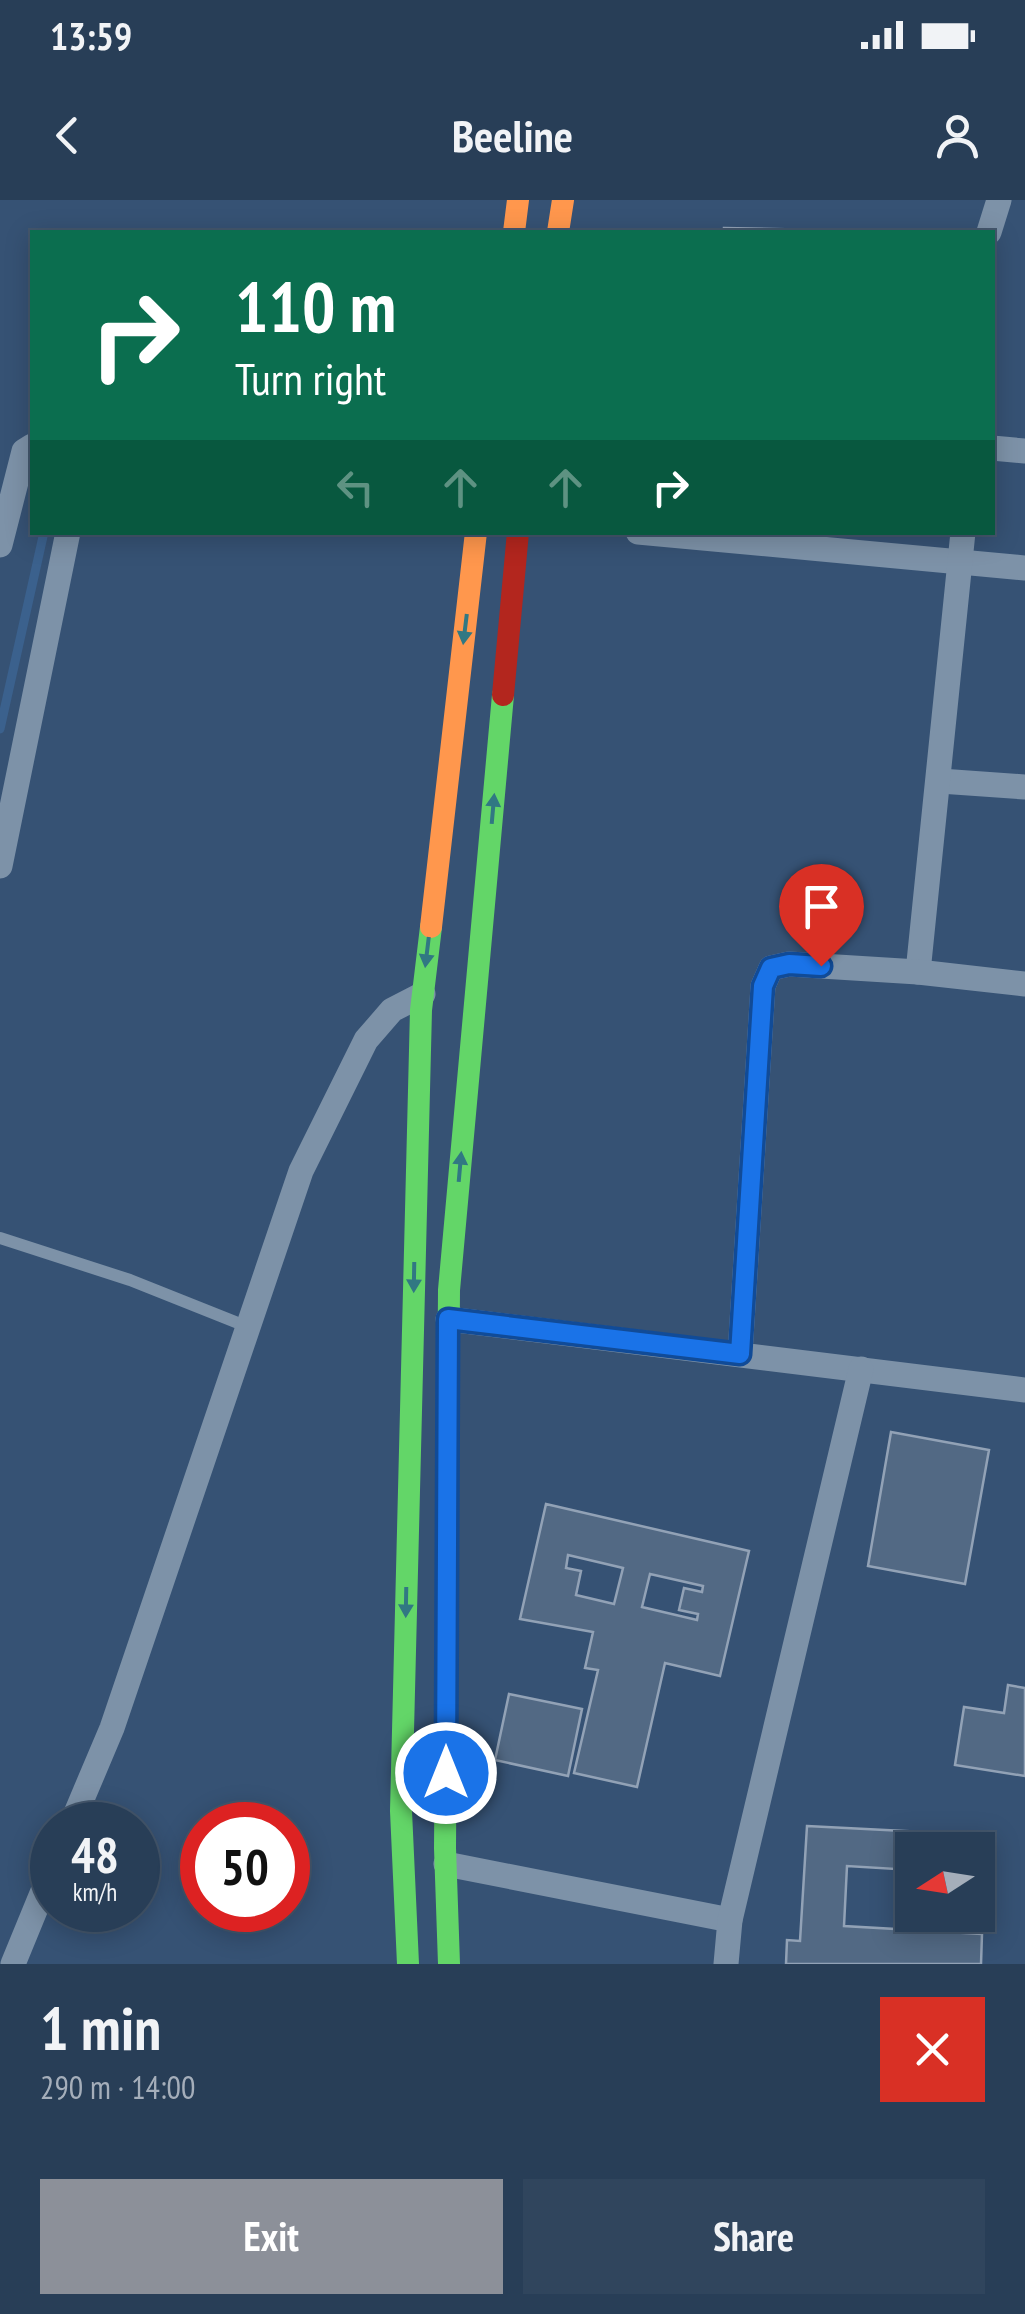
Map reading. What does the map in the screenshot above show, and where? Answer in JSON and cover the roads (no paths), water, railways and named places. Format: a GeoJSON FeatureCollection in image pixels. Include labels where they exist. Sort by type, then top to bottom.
{"type":"FeatureCollection","features":[{"type":"Feature","properties":{"kind":"main road"},"geometry":{"type":"LineString","coordinates":[[514,230],[518,200]]}},
{"type":"Feature","properties":{"kind":"main road"},"geometry":{"type":"LineString","coordinates":[[558,230],[563,200]]}},
{"type":"Feature","properties":{"kind":"main road"},"geometry":{"type":"LineString","coordinates":[[450,1964],[446,1864],[448,1319],[476,535]]}},
{"type":"Feature","properties":{"kind":"main road"},"geometry":{"type":"LineString","coordinates":[[408,1964],[401,1811],[422,994],[463,862],[518,535]]}},
{"type":"Feature","properties":{"kind":"street"},"geometry":{"type":"LineString","coordinates":[[990,230],[998,200]]}},
{"type":"Feature","properties":{"kind":"street"},"geometry":{"type":"LineString","coordinates":[[0,544],[24,450],[30,447]]}},
{"type":"Feature","properties":{"kind":"street"},"geometry":{"type":"LineString","coordinates":[[995,448],[1025,451]]}},
{"type":"Feature","properties":{"kind":"street"},"geometry":{"type":"LineString","coordinates":[[0,866],[67,535]]}},
{"type":"Feature","properties":{"kind":"street"},"geometry":{"type":"LineString","coordinates":[[671,535],[1025,568]]}},
{"type":"Feature","properties":{"kind":"street"},"geometry":{"type":"LineString","coordinates":[[918,972],[963,535]]}},
{"type":"Feature","properties":{"kind":"street"},"geometry":{"type":"LineString","coordinates":[[940,781],[1025,787]]}},
{"type":"Feature","properties":{"kind":"street"},"geometry":{"type":"LineString","coordinates":[[740,1354],[763,986],[771,968],[789,964],[918,972],[1025,984]]}},
{"type":"Feature","properties":{"kind":"street"},"geometry":{"type":"LineString","coordinates":[[81,1802],[112,1728],[301,1171],[366,1040],[392,1010],[422,994]]}},
{"type":"Feature","properties":{"kind":"street"},"geometry":{"type":"LineString","coordinates":[[448,1319],[861,1369],[1024,1384]]}},
{"type":"Feature","properties":{"kind":"street"},"geometry":{"type":"LineString","coordinates":[[726,1964],[730,1920],[861,1369]]}},
{"type":"Feature","properties":{"kind":"street"},"geometry":{"type":"LineString","coordinates":[[446,1864],[730,1920]]}},
{"type":"Feature","properties":{"kind":"street"},"geometry":{"type":"LineString","coordinates":[[13,1964],[30,1923]]}},
{"type":"Feature","properties":{"kind":"lane"},"geometry":{"type":"LineString","coordinates":[[0,1238],[130,1280],[248,1328]]}},
{"type":"Feature","properties":{"kind":"waterway"},"geometry":{"type":"LineString","coordinates":[[0,729],[43,535]]}}]}
